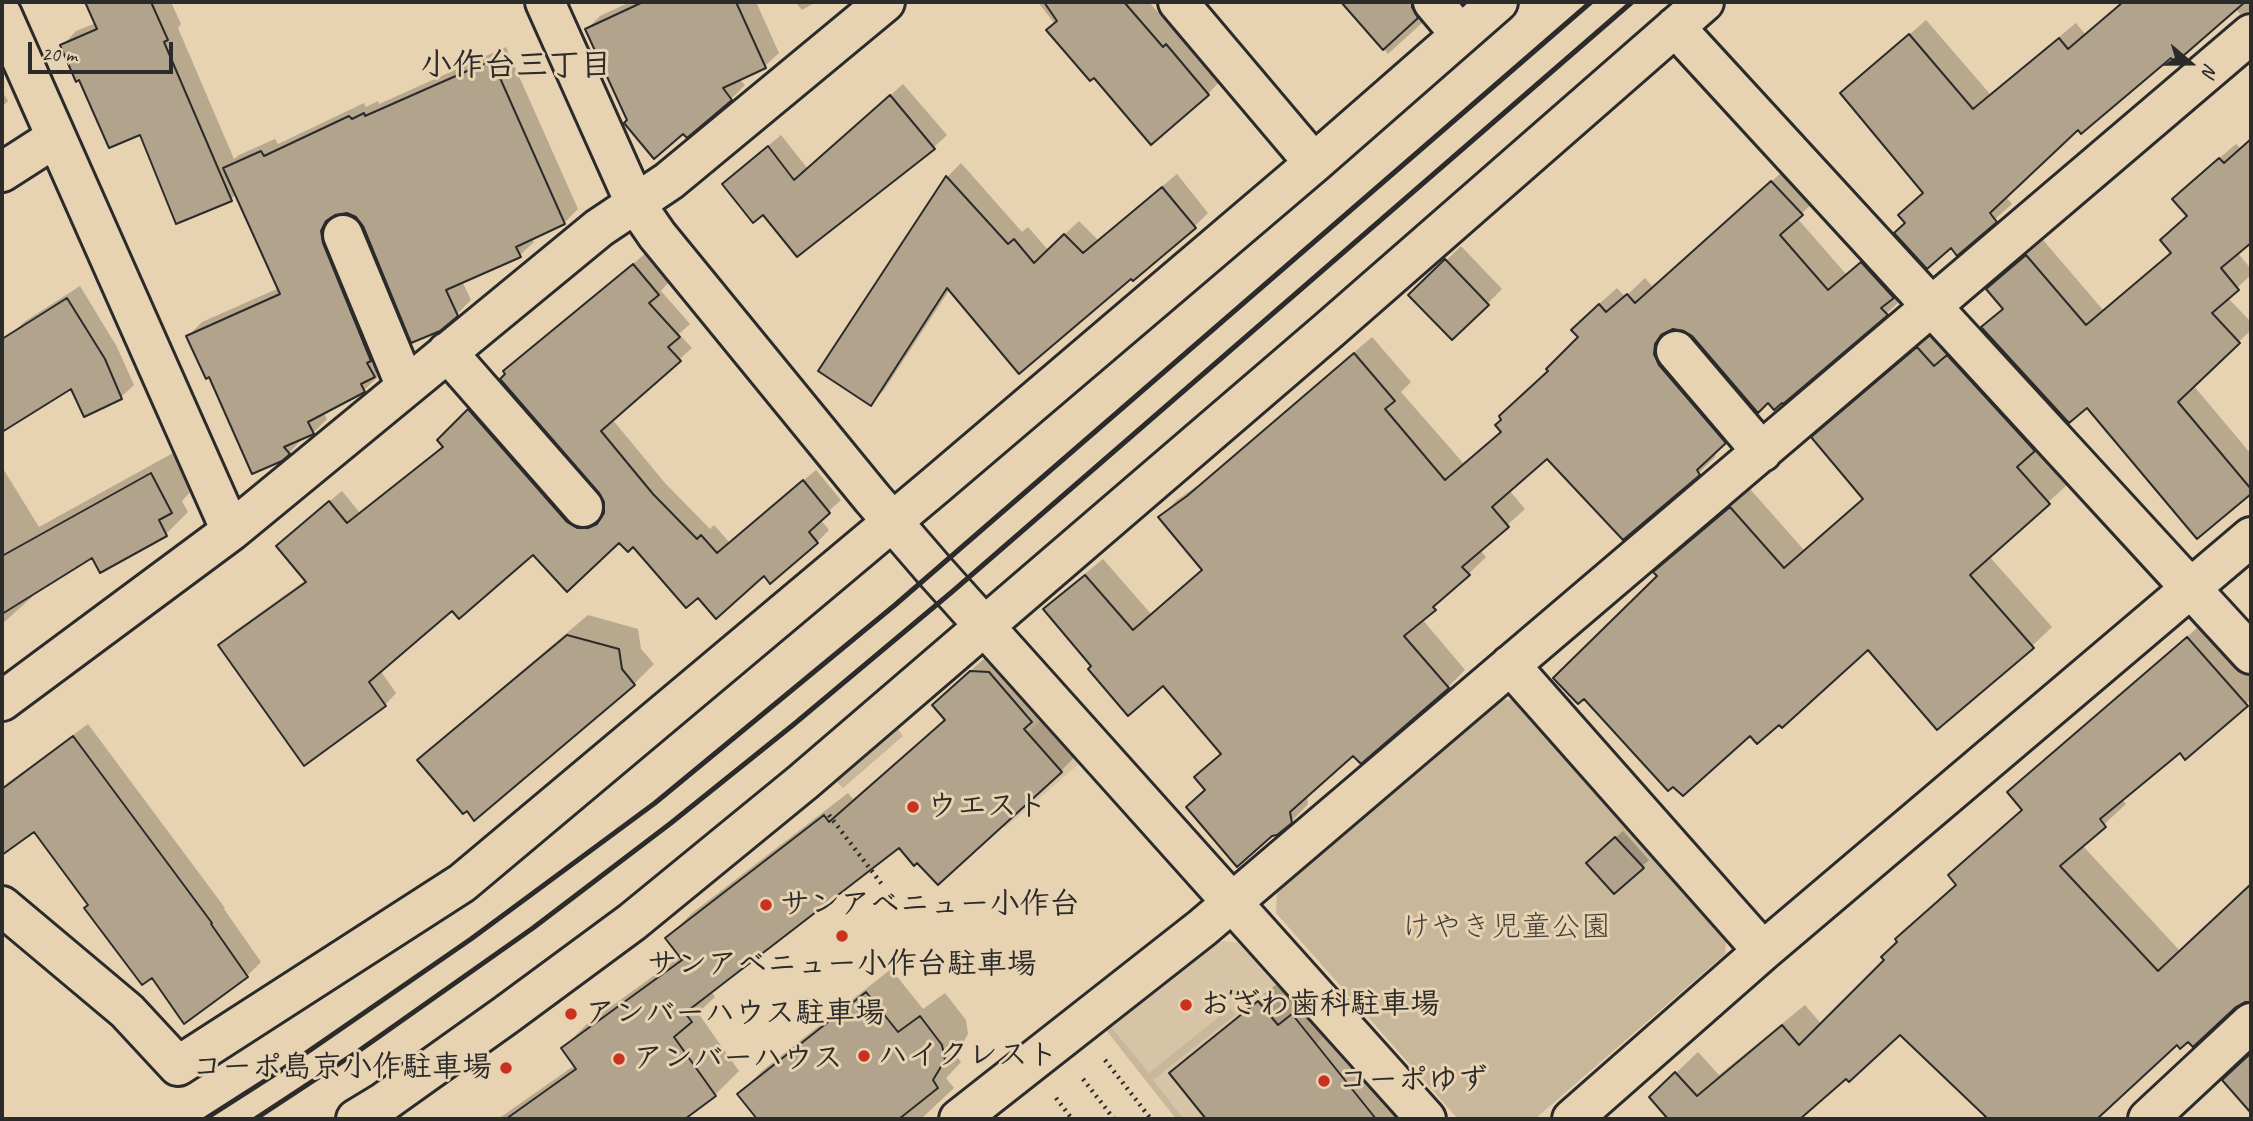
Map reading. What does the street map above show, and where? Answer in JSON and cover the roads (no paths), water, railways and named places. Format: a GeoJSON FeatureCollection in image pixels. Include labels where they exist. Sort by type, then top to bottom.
{"type":"FeatureCollection","features":[{"type":"Feature","properties":{"kind":"street"},"geometry":{"type":"LineString","coordinates":[[545,2],[635,204],[657,235],[893,522],[984,627],[1008,650],[1426,1119]]}},
{"type":"Feature","properties":{"kind":"street"},"geometry":{"type":"LineString","coordinates":[[2,701],[232,531],[599,228],[669,181],[885,2]]}},
{"type":"Feature","properties":{"kind":"street"},"geometry":{"type":"LineString","coordinates":[[1178,2],[1314,163]]}},
{"type":"Feature","properties":{"kind":"street"},"geometry":{"type":"LineString","coordinates":[[1433,2],[1460,34]]}},
{"type":"Feature","properties":{"kind":"street"},"geometry":{"type":"LineString","coordinates":[[2,906],[127,1011],[178,1066],[462,883],[893,522],[1314,163],[1498,2]]}},
{"type":"Feature","properties":{"kind":"street"},"geometry":{"type":"LineString","coordinates":[[356,1119],[473,1039],[632,922],[803,782],[1329,330],[1704,2]]}},
{"type":"Feature","properties":{"kind":"street"},"geometry":{"type":"LineString","coordinates":[[2,15],[232,531]]}},
{"type":"Feature","properties":{"kind":"street"},"geometry":{"type":"LineString","coordinates":[[1675,27],[2251,654]]}},
{"type":"Feature","properties":{"kind":"street"},"geometry":{"type":"LineString","coordinates":[[959,1119],[1202,928],[2251,34]]}},
{"type":"Feature","properties":{"kind":"street"},"geometry":{"type":"LineString","coordinates":[[2,172],[55,138]]}},
{"type":"Feature","properties":{"kind":"street"},"geometry":{"type":"LineString","coordinates":[[343,235],[407,387]]}},
{"type":"Feature","properties":{"kind":"street"},"geometry":{"type":"LineString","coordinates":[[1676,351],[1762,452]]}},
{"type":"Feature","properties":{"kind":"street"},"geometry":{"type":"LineString","coordinates":[[447,352],[583,506]]}},
{"type":"Feature","properties":{"kind":"street"},"geometry":{"type":"LineString","coordinates":[[1572,1119],[1763,951],[2251,537]]}},
{"type":"Feature","properties":{"kind":"street"},"geometry":{"type":"LineString","coordinates":[[1510,665],[1763,951]]}},
{"type":"Feature","properties":{"kind":"street"},"geometry":{"type":"LineString","coordinates":[[2148,1119],[2251,1023]]}},
{"type":"Feature","properties":{"kind":"railway"},"geometry":{"type":"LineString","coordinates":[[205,1119],[277,1073],[471,939],[655,803],[895,605],[1591,2]]}},
{"type":"Feature","properties":{"kind":"railway"},"geometry":{"type":"LineString","coordinates":[[255,1119],[360,1050],[533,928],[671,823],[793,725],[953,591],[1632,2]]}},
{"type":"Feature","properties":{"kind":"place","name":"ウエスト"},"geometry":{"type":"Point","coordinates":[913,807]}},
{"type":"Feature","properties":{"kind":"place","name":"サンアベニュー小作台"},"geometry":{"type":"Point","coordinates":[766,905]}},
{"type":"Feature","properties":{"kind":"place","name":"サンアベニュー小作台駐車場"},"geometry":{"type":"Point","coordinates":[842,936]}},
{"type":"Feature","properties":{"kind":"place","name":"おざわ歯科駐車場"},"geometry":{"type":"Point","coordinates":[1186,1005]}},
{"type":"Feature","properties":{"kind":"place","name":"アンバーハウス駐車場"},"geometry":{"type":"Point","coordinates":[571,1014]}},
{"type":"Feature","properties":{"kind":"place","name":"ハイクレスト"},"geometry":{"type":"Point","coordinates":[864,1056]}},
{"type":"Feature","properties":{"kind":"place","name":"アンバーハウス"},"geometry":{"type":"Point","coordinates":[619,1059]}},
{"type":"Feature","properties":{"kind":"place","name":"コーポ島京小作駐車場"},"geometry":{"type":"Point","coordinates":[506,1068]}},
{"type":"Feature","properties":{"kind":"place","name":"コーポゆず"},"geometry":{"type":"Point","coordinates":[1324,1081]}},
{"type":"Feature","properties":{"kind":"district","name":"小作台三丁目"},"geometry":{"type":"Point","coordinates":[516,67]}},
{"type":"Feature","properties":{"kind":"park label","name":"けやき児童公園"},"geometry":{"type":"Point","coordinates":[1506,928]}}]}
